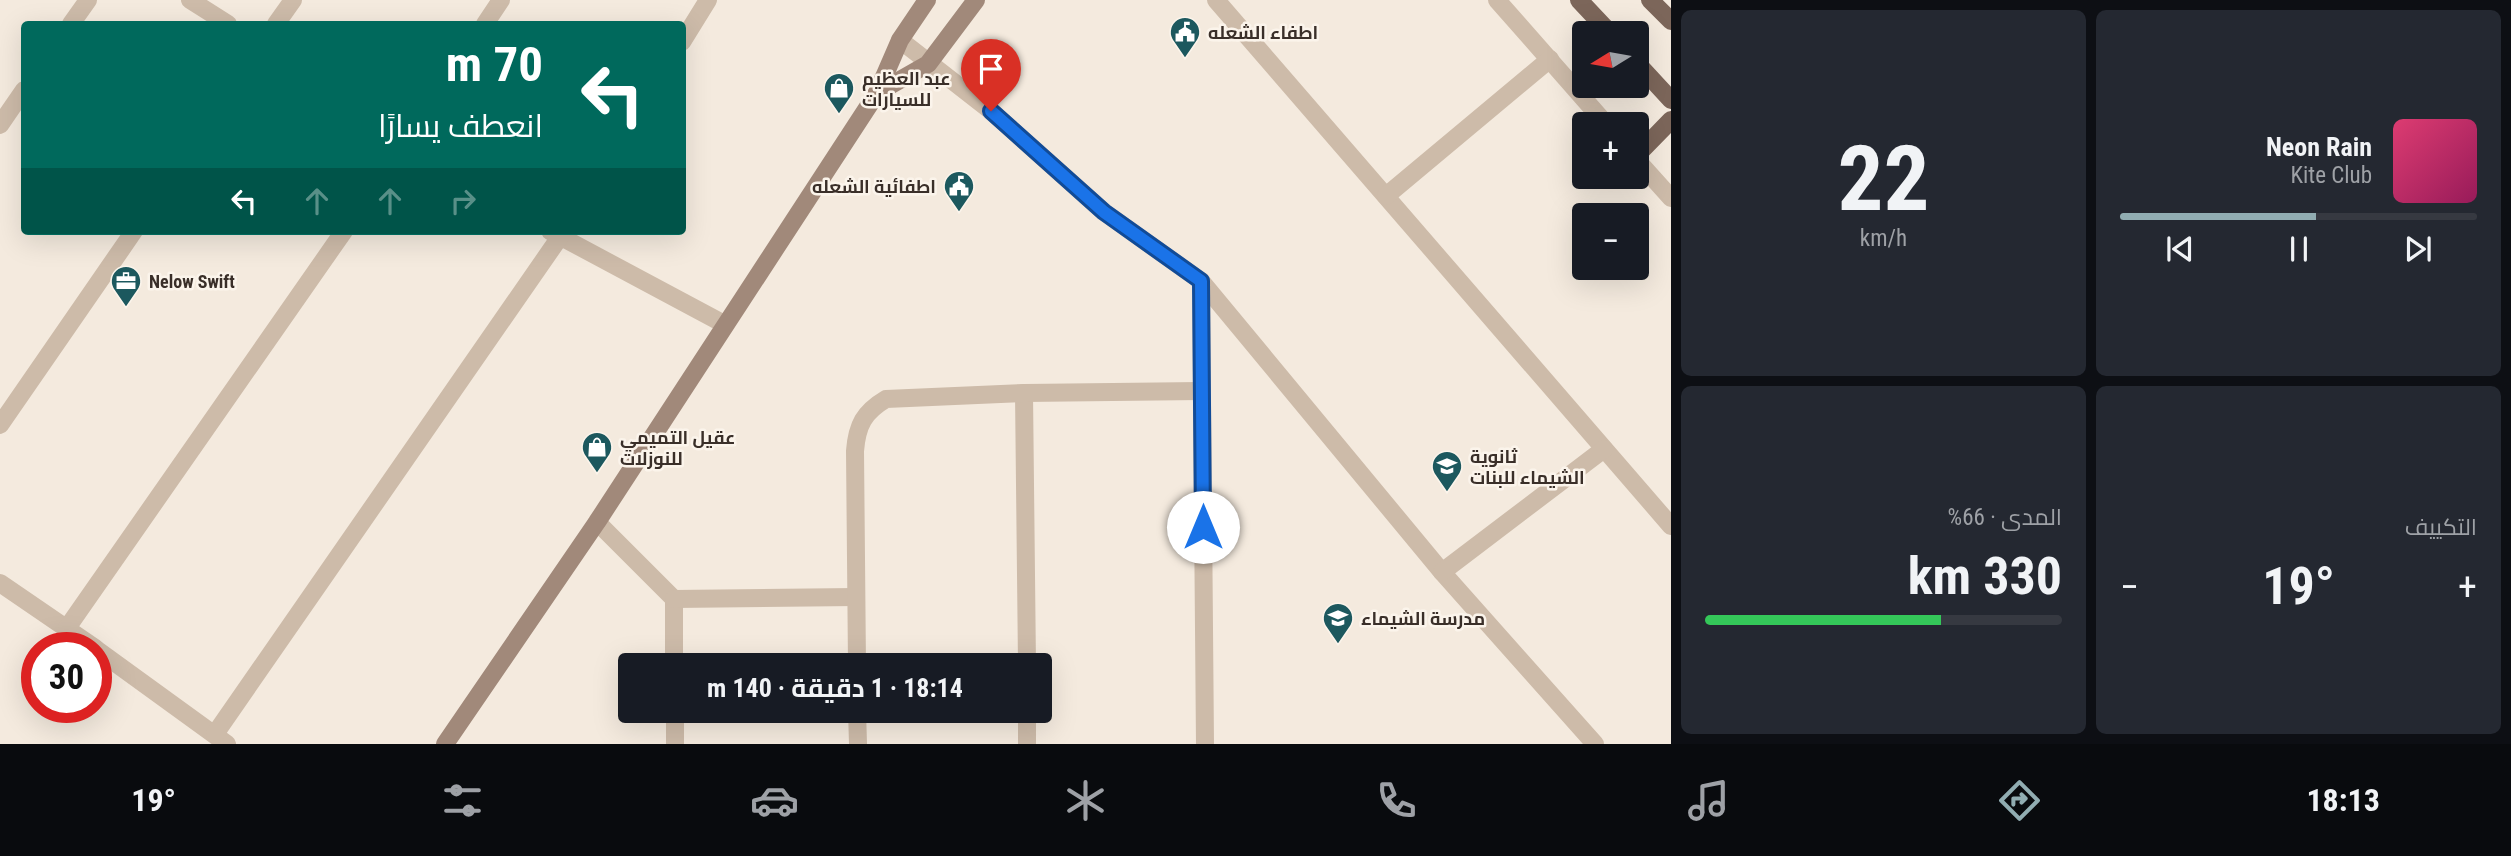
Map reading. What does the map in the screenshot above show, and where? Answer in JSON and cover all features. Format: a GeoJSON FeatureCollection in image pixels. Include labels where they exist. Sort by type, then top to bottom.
{"type":"FeatureCollection","features":[{"type":"Feature","properties":{"kind":"main road"},"geometry":{"type":"LineString","coordinates":[[1579,0],[1599,21]]}},
{"type":"Feature","properties":{"kind":"main road"},"geometry":{"type":"LineString","coordinates":[[1650,0],[1671,21]]}},
{"type":"Feature","properties":{"kind":"main road"},"geometry":{"type":"LineString","coordinates":[[1649,76],[1671,100]]}},
{"type":"Feature","properties":{"kind":"main road"},"geometry":{"type":"LineString","coordinates":[[1649,144],[1671,120]]}},
{"type":"Feature","properties":{"kind":"street"},"geometry":{"type":"LineString","coordinates":[[73,21],[88,0]]}},
{"type":"Feature","properties":{"kind":"street"},"geometry":{"type":"LineString","coordinates":[[190,0],[223,21]]}},
{"type":"Feature","properties":{"kind":"street"},"geometry":{"type":"LineString","coordinates":[[278,21],[293,0]]}},
{"type":"Feature","properties":{"kind":"street"},"geometry":{"type":"LineString","coordinates":[[487,21],[501,0]]}},
{"type":"Feature","properties":{"kind":"street"},"geometry":{"type":"LineString","coordinates":[[686,36],[708,0]]}},
{"type":"Feature","properties":{"kind":"street"},"geometry":{"type":"LineString","coordinates":[[445,744],[597,523],[724,324],[877,93],[900,40],[927,0]]}},
{"type":"Feature","properties":{"kind":"street"},"geometry":{"type":"LineString","coordinates":[[877,93],[928,64],[976,0]]}},
{"type":"Feature","properties":{"kind":"street"},"geometry":{"type":"LineString","coordinates":[[1216,0],[1671,526]]}},
{"type":"Feature","properties":{"kind":"street"},"geometry":{"type":"LineString","coordinates":[[1497,0],[1596,112]]}},
{"type":"Feature","properties":{"kind":"street"},"geometry":{"type":"LineString","coordinates":[[900,40],[991,111],[1104,212],[1201,281],[1442,572],[1595,744]]}},
{"type":"Feature","properties":{"kind":"street"},"geometry":{"type":"LineString","coordinates":[[1386,196],[1550,59]]}},
{"type":"Feature","properties":{"kind":"street"},"geometry":{"type":"LineString","coordinates":[[0,125],[21,94]]}},
{"type":"Feature","properties":{"kind":"street"},"geometry":{"type":"LineString","coordinates":[[1649,173],[1671,198]]}},
{"type":"Feature","properties":{"kind":"street"},"geometry":{"type":"LineString","coordinates":[[0,425],[131,235]]}},
{"type":"Feature","properties":{"kind":"street"},"geometry":{"type":"LineString","coordinates":[[67,628],[341,235]]}},
{"type":"Feature","properties":{"kind":"street"},"geometry":{"type":"LineString","coordinates":[[112,660],[221,739],[557,235]]}},
{"type":"Feature","properties":{"kind":"street"},"geometry":{"type":"LineString","coordinates":[[562,235],[724,324]]}},
{"type":"Feature","properties":{"kind":"street"},"geometry":{"type":"LineString","coordinates":[[1201,281],[1205,744]]}},
{"type":"Feature","properties":{"kind":"street"},"geometry":{"type":"LineString","coordinates":[[857,653],[856,434],[862,418],[873,407],[886,399],[1024,393],[1201,391]]}},
{"type":"Feature","properties":{"kind":"street"},"geometry":{"type":"LineString","coordinates":[[1024,393],[1027,653]]}},
{"type":"Feature","properties":{"kind":"street"},"geometry":{"type":"LineString","coordinates":[[1442,572],[1604,449]]}},
{"type":"Feature","properties":{"kind":"street"},"geometry":{"type":"LineString","coordinates":[[597,523],[674,598],[856,597]]}},
{"type":"Feature","properties":{"kind":"street"},"geometry":{"type":"LineString","coordinates":[[0,583],[73,632]]}},
{"type":"Feature","properties":{"kind":"street"},"geometry":{"type":"LineString","coordinates":[[674,598],[674,653]]}},
{"type":"Feature","properties":{"kind":"street"},"geometry":{"type":"LineString","coordinates":[[675,723],[675,744]]}},
{"type":"Feature","properties":{"kind":"street"},"geometry":{"type":"LineString","coordinates":[[857,723],[858,744]]}},
{"type":"Feature","properties":{"kind":"street"},"geometry":{"type":"LineString","coordinates":[[1027,723],[1027,744]]}},
{"type":"Feature","properties":{"kind":"place","name":"اطفاء الشعله"},"geometry":{"type":"Point","coordinates":[1185,59]}},
{"type":"Feature","properties":{"kind":"place","name":"عبد العظيم للسيارات"},"geometry":{"type":"Point","coordinates":[839,115]}},
{"type":"Feature","properties":{"kind":"place","name":"اطفائية الشعله"},"geometry":{"type":"Point","coordinates":[959,213]}},
{"type":"Feature","properties":{"kind":"place","name":"Nelow Swift"},"geometry":{"type":"Point","coordinates":[126,308]}},
{"type":"Feature","properties":{"kind":"place","name":"عقيل التميمي للنوزلات"},"geometry":{"type":"Point","coordinates":[597,474]}},
{"type":"Feature","properties":{"kind":"place","name":"ثانوية الشيماء للبنات"},"geometry":{"type":"Point","coordinates":[1447,493]}},
{"type":"Feature","properties":{"kind":"place","name":"مدرسة الشيماء"},"geometry":{"type":"Point","coordinates":[1338,645]}},
{"type":"Feature","properties":{"kind":"route"},"geometry":{"type":"LineString","coordinates":[[991,111],[1104,212],[1201,281],[1203,527]]}}]}
